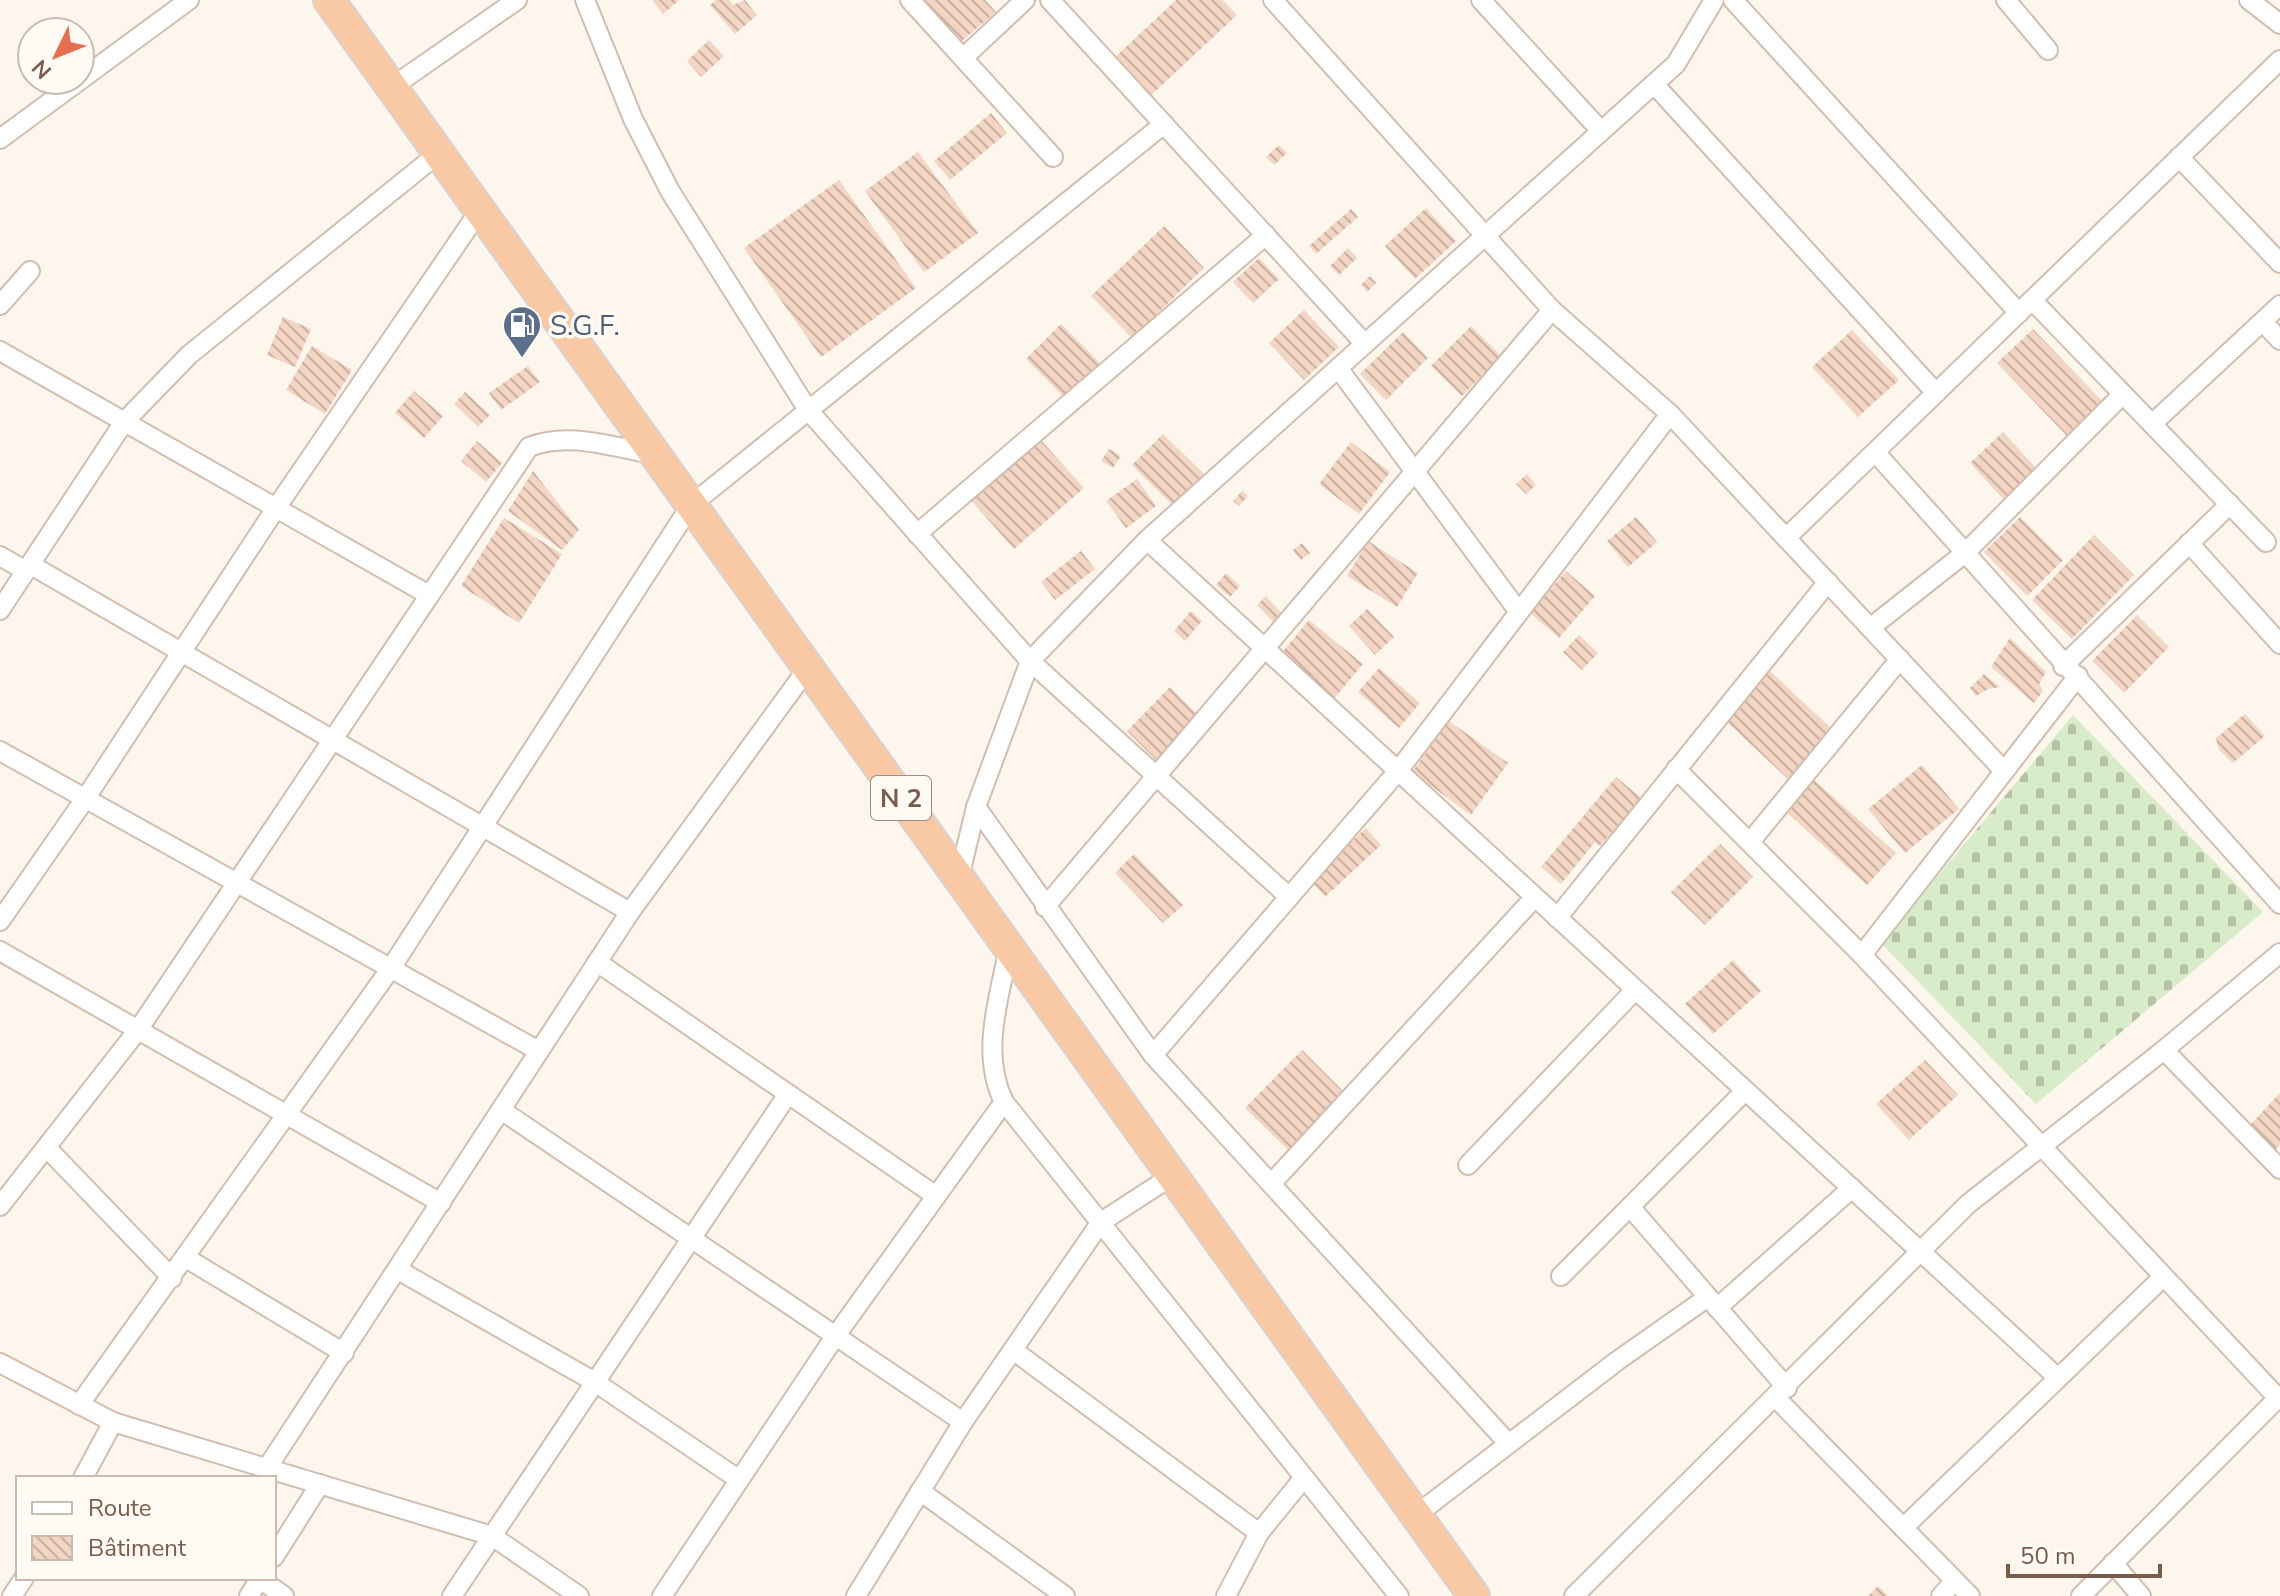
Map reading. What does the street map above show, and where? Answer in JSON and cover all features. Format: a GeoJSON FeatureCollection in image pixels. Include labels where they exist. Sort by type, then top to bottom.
{"type":"FeatureCollection","features":[{"type":"Feature","properties":{"kind":"highway","name":"N 2"},"geometry":{"type":"LineString","coordinates":[[329,0],[1474,1596]]}},
{"type":"Feature","properties":{"kind":"street"},"geometry":{"type":"LineString","coordinates":[[0,139],[189,0]]}},
{"type":"Feature","properties":{"kind":"street"},"geometry":{"type":"LineString","coordinates":[[392,87],[517,0]]}},
{"type":"Feature","properties":{"kind":"street"},"geometry":{"type":"LineString","coordinates":[[585,0],[633,119],[670,191],[808,410],[1030,661],[1288,896]]}},
{"type":"Feature","properties":{"kind":"street"},"geometry":{"type":"LineString","coordinates":[[910,0],[1053,157]]}},
{"type":"Feature","properties":{"kind":"street"},"geometry":{"type":"LineString","coordinates":[[963,58],[1025,0]]}},
{"type":"Feature","properties":{"kind":"street"},"geometry":{"type":"LineString","coordinates":[[1050,0],[1365,344]]}},
{"type":"Feature","properties":{"kind":"street"},"geometry":{"type":"LineString","coordinates":[[1273,0],[1552,310],[1670,414],[2004,771]]}},
{"type":"Feature","properties":{"kind":"street"},"geometry":{"type":"LineString","coordinates":[[1481,0],[1601,131]]}},
{"type":"Feature","properties":{"kind":"street"},"geometry":{"type":"LineString","coordinates":[[959,878],[976,807],[1030,661],[1147,540],[1676,64],[1714,0]]}},
{"type":"Feature","properties":{"kind":"street"},"geometry":{"type":"LineString","coordinates":[[1733,0],[2025,306],[2123,394],[2266,542]]}},
{"type":"Feature","properties":{"kind":"street"},"geometry":{"type":"LineString","coordinates":[[2006,0],[2048,50]]}},
{"type":"Feature","properties":{"kind":"street"},"geometry":{"type":"LineString","coordinates":[[2249,0],[2280,24]]}},
{"type":"Feature","properties":{"kind":"street"},"geometry":{"type":"LineString","coordinates":[[1786,538],[2280,60]]}},
{"type":"Feature","properties":{"kind":"street"},"geometry":{"type":"LineString","coordinates":[[1654,84],[1936,393]]}},
{"type":"Feature","properties":{"kind":"street"},"geometry":{"type":"LineString","coordinates":[[79,1405],[289,1116],[391,968],[691,505],[1164,124]]}},
{"type":"Feature","properties":{"kind":"street"},"geometry":{"type":"LineString","coordinates":[[0,610],[124,422],[189,355],[439,153]]}},
{"type":"Feature","properties":{"kind":"street"},"geometry":{"type":"LineString","coordinates":[[2179,157],[2280,263]]}},
{"type":"Feature","properties":{"kind":"street"},"geometry":{"type":"LineString","coordinates":[[0,921],[480,210]]}},
{"type":"Feature","properties":{"kind":"street"},"geometry":{"type":"LineString","coordinates":[[917,534],[1266,235]]}},
{"type":"Feature","properties":{"kind":"street"},"geometry":{"type":"LineString","coordinates":[[0,305],[30,271]]}},
{"type":"Feature","properties":{"kind":"street"},"geometry":{"type":"LineString","coordinates":[[2152,424],[2280,305]]}},
{"type":"Feature","properties":{"kind":"street"},"geometry":{"type":"LineString","coordinates":[[1045,907],[1416,474],[1552,310]]}},
{"type":"Feature","properties":{"kind":"street"},"geometry":{"type":"LineString","coordinates":[[2263,322],[2280,340]]}},
{"type":"Feature","properties":{"kind":"street"},"geometry":{"type":"LineString","coordinates":[[0,351],[429,595]]}},
{"type":"Feature","properties":{"kind":"street"},"geometry":{"type":"LineString","coordinates":[[1338,368],[1519,612]]}},
{"type":"Feature","properties":{"kind":"street"},"geometry":{"type":"LineString","coordinates":[[1870,628],[1965,553],[2123,394]]}},
{"type":"Feature","properties":{"kind":"street"},"geometry":{"type":"LineString","coordinates":[[1153,1055],[1398,771],[1670,414]]}},
{"type":"Feature","properties":{"kind":"street"},"geometry":{"type":"LineString","coordinates":[[0,1206],[138,1030],[529,447],[559,439],[653,454]]}},
{"type":"Feature","properties":{"kind":"street"},"geometry":{"type":"LineString","coordinates":[[1875,452],[2280,904]]}},
{"type":"Feature","properties":{"kind":"street"},"geometry":{"type":"LineString","coordinates":[[1862,955],[2004,771],[2070,671],[2189,543],[2230,504]]}},
{"type":"Feature","properties":{"kind":"street"},"geometry":{"type":"LineString","coordinates":[[1147,540],[2058,1378]]}},
{"type":"Feature","properties":{"kind":"street"},"geometry":{"type":"LineString","coordinates":[[2189,543],[2280,644]]}},
{"type":"Feature","properties":{"kind":"street"},"geometry":{"type":"LineString","coordinates":[[0,556],[29,568],[181,652],[630,912]]}},
{"type":"Feature","properties":{"kind":"street"},"geometry":{"type":"LineString","coordinates":[[1557,918],[1828,582]]}},
{"type":"Feature","properties":{"kind":"street"},"geometry":{"type":"LineString","coordinates":[[1750,842],[1900,659]]}},
{"type":"Feature","properties":{"kind":"street"},"geometry":{"type":"LineString","coordinates":[[267,1468],[630,912],[808,668]]}},
{"type":"Feature","properties":{"kind":"street"},"geometry":{"type":"LineString","coordinates":[[0,751],[539,1051]]}},
{"type":"Feature","properties":{"kind":"street"},"geometry":{"type":"LineString","coordinates":[[1676,769],[1862,955],[2042,1143],[2162,1278],[2279,1397],[2081,1596]]}},
{"type":"Feature","properties":{"kind":"street"},"geometry":{"type":"LineString","coordinates":[[976,807],[1153,1055],[1508,1443]]}},
{"type":"Feature","properties":{"kind":"street"},"geometry":{"type":"LineString","coordinates":[[1271,1184],[1535,897]]}},
{"type":"Feature","properties":{"kind":"street"},"geometry":{"type":"LineString","coordinates":[[1009,948],[991,1040],[994,1083],[1004,1102],[1399,1596]]}},
{"type":"Feature","properties":{"kind":"street"},"geometry":{"type":"LineString","coordinates":[[0,951],[441,1203]]}},
{"type":"Feature","properties":{"kind":"street"},"geometry":{"type":"LineString","coordinates":[[1574,1596],[1968,1204],[2164,1050],[2280,953]]}},
{"type":"Feature","properties":{"kind":"street"},"geometry":{"type":"LineString","coordinates":[[597,962],[936,1196]]}},
{"type":"Feature","properties":{"kind":"street"},"geometry":{"type":"LineString","coordinates":[[1468,1165],[1635,990]]}},
{"type":"Feature","properties":{"kind":"street"},"geometry":{"type":"LineString","coordinates":[[2164,1050],[2279,1165]]}},
{"type":"Feature","properties":{"kind":"street"},"geometry":{"type":"LineString","coordinates":[[1561,1276],[1745,1091]]}},
{"type":"Feature","properties":{"kind":"street"},"geometry":{"type":"LineString","coordinates":[[452,1596],[788,1094]]}},
{"type":"Feature","properties":{"kind":"street"},"geometry":{"type":"LineString","coordinates":[[662,1596],[834,1338],[1004,1102]]}},
{"type":"Feature","properties":{"kind":"street"},"geometry":{"type":"LineString","coordinates":[[501,1110],[834,1338],[963,1422]]}},
{"type":"Feature","properties":{"kind":"street"},"geometry":{"type":"LineString","coordinates":[[47,1148],[172,1278]]}},
{"type":"Feature","properties":{"kind":"street"},"geometry":{"type":"LineString","coordinates":[[856,1596],[963,1422],[1101,1222],[1172,1176]]}},
{"type":"Feature","properties":{"kind":"street"},"geometry":{"type":"LineString","coordinates":[[1416,1515],[1508,1443],[1713,1302],[1852,1188]]}},
{"type":"Feature","properties":{"kind":"street"},"geometry":{"type":"LineString","coordinates":[[1631,1208],[1713,1302],[1781,1393],[1903,1528],[1970,1596]]}},
{"type":"Feature","properties":{"kind":"street"},"geometry":{"type":"LineString","coordinates":[[186,1258],[344,1353]]}},
{"type":"Feature","properties":{"kind":"street"},"geometry":{"type":"LineString","coordinates":[[398,1270],[595,1382],[738,1479]]}},
{"type":"Feature","properties":{"kind":"street"},"geometry":{"type":"LineString","coordinates":[[1903,1528],[2162,1278]]}},
{"type":"Feature","properties":{"kind":"street"},"geometry":{"type":"LineString","coordinates":[[1013,1350],[1259,1533]]}},
{"type":"Feature","properties":{"kind":"street"},"geometry":{"type":"LineString","coordinates":[[0,1363],[113,1422],[492,1536],[579,1596]]}},
{"type":"Feature","properties":{"kind":"street"},"geometry":{"type":"LineString","coordinates":[[84,1476],[113,1422]]}},
{"type":"Feature","properties":{"kind":"street"},"geometry":{"type":"LineString","coordinates":[[1226,1596],[1259,1533],[1303,1479]]}},
{"type":"Feature","properties":{"kind":"street"},"geometry":{"type":"LineString","coordinates":[[276,1554],[320,1484]]}},
{"type":"Feature","properties":{"kind":"street"},"geometry":{"type":"LineString","coordinates":[[920,1491],[1065,1596]]}},
{"type":"Feature","properties":{"kind":"street"},"geometry":{"type":"LineString","coordinates":[[2113,1563],[2141,1596]]}},
{"type":"Feature","properties":{"kind":"street"},"geometry":{"type":"LineString","coordinates":[[261,1580],[284,1596]]}},
{"type":"Feature","properties":{"kind":"street"},"geometry":{"type":"LineString","coordinates":[[1941,1596],[1955,1581]]}},
{"type":"Feature","properties":{"kind":"green space"},"geometry":{"type":"Polygon","coordinates":[[[2073,715],[2263,912],[2036,1104],[1881,943],[2073,715]]]}},
{"type":"Feature","properties":{"kind":"building"},"geometry":{"type":"Polygon","coordinates":[[[652,0],[679,0],[663,14],[652,0]]]}},
{"type":"Feature","properties":{"kind":"building"},"geometry":{"type":"Polygon","coordinates":[[[716,0],[729,0],[733,5],[745,0],[757,15],[735,34],[710,5],[716,0]]]}},
{"type":"Feature","properties":{"kind":"building"},"geometry":{"type":"Polygon","coordinates":[[[917,0],[985,0],[996,12],[956,46],[917,0]]]}},
{"type":"Feature","properties":{"kind":"building"},"geometry":{"type":"Polygon","coordinates":[[[1176,0],[1222,0],[1237,15],[1148,98],[1112,60],[1176,0]]]}},
{"type":"Feature","properties":{"kind":"building"},"geometry":{"type":"Polygon","coordinates":[[[709,40],[724,56],[701,77],[687,61],[709,40]]]}},
{"type":"Feature","properties":{"kind":"building"},"geometry":{"type":"Polygon","coordinates":[[[991,113],[1007,133],[950,180],[934,161],[991,113]]]}},
{"type":"Feature","properties":{"kind":"building"},"geometry":{"type":"Polygon","coordinates":[[[1279,145],[1287,153],[1274,165],[1266,157],[1279,145]]]}},
{"type":"Feature","properties":{"kind":"building"},"geometry":{"type":"Polygon","coordinates":[[[918,152],[978,233],[924,272],[865,191],[918,152]]]}},
{"type":"Feature","properties":{"kind":"building"},"geometry":{"type":"Polygon","coordinates":[[[839,180],[916,288],[821,357],[744,248],[839,180]]]}},
{"type":"Feature","properties":{"kind":"building"},"geometry":{"type":"Polygon","coordinates":[[[1426,208],[1456,241],[1415,279],[1385,246],[1426,208]]]}},
{"type":"Feature","properties":{"kind":"building"},"geometry":{"type":"Polygon","coordinates":[[[1351,209],[1358,217],[1316,254],[1309,246],[1351,209]]]}},
{"type":"Feature","properties":{"kind":"building"},"geometry":{"type":"Polygon","coordinates":[[[1164,226],[1204,268],[1132,338],[1091,296],[1164,226]]]}},
{"type":"Feature","properties":{"kind":"building"},"geometry":{"type":"Polygon","coordinates":[[[1348,248],[1357,258],[1339,275],[1330,266],[1348,248]]]}},
{"type":"Feature","properties":{"kind":"building"},"geometry":{"type":"Polygon","coordinates":[[[1259,258],[1279,279],[1253,303],[1233,282],[1259,258]]]}},
{"type":"Feature","properties":{"kind":"building"},"geometry":{"type":"Polygon","coordinates":[[[1370,276],[1376,283],[1367,292],[1361,285],[1370,276]]]}},
{"type":"Feature","properties":{"kind":"building"},"geometry":{"type":"Polygon","coordinates":[[[1304,310],[1339,347],[1304,380],[1269,343],[1304,310]]]}},
{"type":"Feature","properties":{"kind":"building"},"geometry":{"type":"Polygon","coordinates":[[[283,317],[311,329],[295,367],[267,355],[283,317]]]}},
{"type":"Feature","properties":{"kind":"building"},"geometry":{"type":"Polygon","coordinates":[[[1061,324],[1103,366],[1068,401],[1026,359],[1061,324]]]}},
{"type":"Feature","properties":{"kind":"building"},"geometry":{"type":"Polygon","coordinates":[[[1471,326],[1501,356],[1462,396],[1431,366],[1471,326]]]}},
{"type":"Feature","properties":{"kind":"building"},"geometry":{"type":"Polygon","coordinates":[[[2033,329],[2105,404],[2069,438],[1997,363],[2033,329]]]}},
{"type":"Feature","properties":{"kind":"building"},"geometry":{"type":"Polygon","coordinates":[[[1852,330],[1899,380],[1858,417],[1812,367],[1852,330]]]}},
{"type":"Feature","properties":{"kind":"building"},"geometry":{"type":"Polygon","coordinates":[[[1403,332],[1428,358],[1386,400],[1360,374],[1403,332]]]}},
{"type":"Feature","properties":{"kind":"building"},"geometry":{"type":"Polygon","coordinates":[[[312,346],[352,370],[325,414],[286,390],[312,346]]]}},
{"type":"Feature","properties":{"kind":"building"},"geometry":{"type":"Polygon","coordinates":[[[528,366],[540,382],[501,410],[489,393],[528,366]]]}},
{"type":"Feature","properties":{"kind":"building"},"geometry":{"type":"Polygon","coordinates":[[[414,391],[443,416],[424,438],[395,413],[414,391]]]}},
{"type":"Feature","properties":{"kind":"building"},"geometry":{"type":"Polygon","coordinates":[[[465,392],[490,415],[478,427],[454,404],[465,392]]]}},
{"type":"Feature","properties":{"kind":"building"},"geometry":{"type":"Polygon","coordinates":[[[2003,432],[2037,469],[2004,500],[1970,463],[2003,432]]]}},
{"type":"Feature","properties":{"kind":"building"},"geometry":{"type":"Polygon","coordinates":[[[1163,434],[1205,475],[1174,507],[1132,465],[1163,434]]]}},
{"type":"Feature","properties":{"kind":"building"},"geometry":{"type":"Polygon","coordinates":[[[1039,438],[1084,488],[1014,549],[969,498],[1039,438]]]}},
{"type":"Feature","properties":{"kind":"building"},"geometry":{"type":"Polygon","coordinates":[[[477,441],[502,463],[486,482],[461,461],[477,441]]]}},
{"type":"Feature","properties":{"kind":"building"},"geometry":{"type":"Polygon","coordinates":[[[1351,442],[1390,472],[1359,514],[1319,484],[1351,442]]]}},
{"type":"Feature","properties":{"kind":"building"},"geometry":{"type":"Polygon","coordinates":[[[1109,449],[1121,456],[1113,468],[1101,461],[1109,449]]]}},
{"type":"Feature","properties":{"kind":"building"},"geometry":{"type":"Polygon","coordinates":[[[533,471],[579,530],[562,550],[508,511],[533,471]]]}},
{"type":"Feature","properties":{"kind":"building"},"geometry":{"type":"Polygon","coordinates":[[[1527,474],[1536,485],[1526,494],[1516,484],[1527,474]]]}},
{"type":"Feature","properties":{"kind":"building"},"geometry":{"type":"Polygon","coordinates":[[[1137,479],[1156,506],[1126,528],[1106,501],[1137,479]]]}},
{"type":"Feature","properties":{"kind":"building"},"geometry":{"type":"Polygon","coordinates":[[[1242,491],[1248,496],[1239,506],[1233,501],[1242,491]]]}},
{"type":"Feature","properties":{"kind":"building"},"geometry":{"type":"Polygon","coordinates":[[[1636,517],[1657,542],[1628,567],[1607,541],[1636,517]]]}},
{"type":"Feature","properties":{"kind":"building"},"geometry":{"type":"Polygon","coordinates":[[[2020,517],[2063,560],[2027,596],[1984,552],[2020,517]]]}},
{"type":"Feature","properties":{"kind":"building"},"geometry":{"type":"Polygon","coordinates":[[[504,518],[562,554],[519,623],[461,586],[504,518]]]}},
{"type":"Feature","properties":{"kind":"building"},"geometry":{"type":"Polygon","coordinates":[[[2094,535],[2134,575],[2072,639],[2032,600],[2094,535]]]}},
{"type":"Feature","properties":{"kind":"building"},"geometry":{"type":"Polygon","coordinates":[[[1368,541],[1418,573],[1397,607],[1347,576],[1368,541]]]}},
{"type":"Feature","properties":{"kind":"building"},"geometry":{"type":"Polygon","coordinates":[[[1302,543],[1310,553],[1301,560],[1293,550],[1302,543]]]}},
{"type":"Feature","properties":{"kind":"building"},"geometry":{"type":"Polygon","coordinates":[[[1081,551],[1095,569],[1055,600],[1041,582],[1081,551]]]}},
{"type":"Feature","properties":{"kind":"building"},"geometry":{"type":"Polygon","coordinates":[[[1566,571],[1595,596],[1559,638],[1530,613],[1566,571]]]}},
{"type":"Feature","properties":{"kind":"building"},"geometry":{"type":"Polygon","coordinates":[[[1226,573],[1240,586],[1230,597],[1216,585],[1226,573]]]}},
{"type":"Feature","properties":{"kind":"building"},"geometry":{"type":"Polygon","coordinates":[[[1266,596],[1284,616],[1275,624],[1257,605],[1266,596]]]}},
{"type":"Feature","properties":{"kind":"building"},"geometry":{"type":"Polygon","coordinates":[[[1367,609],[1394,637],[1375,655],[1349,626],[1367,609]]]}},
{"type":"Feature","properties":{"kind":"building"},"geometry":{"type":"Polygon","coordinates":[[[1191,611],[1202,621],[1185,641],[1174,631],[1191,611]]]}},
{"type":"Feature","properties":{"kind":"building"},"geometry":{"type":"Polygon","coordinates":[[[2137,615],[2169,647],[2124,693],[2092,661],[2137,615]]]}},
{"type":"Feature","properties":{"kind":"building"},"geometry":{"type":"Polygon","coordinates":[[[1309,620],[1363,664],[1333,700],[1280,655],[1309,620]]]}},
{"type":"Feature","properties":{"kind":"building"},"geometry":{"type":"Polygon","coordinates":[[[1579,635],[1598,653],[1582,670],[1563,652],[1579,635]]]}},
{"type":"Feature","properties":{"kind":"building"},"geometry":{"type":"Polygon","coordinates":[[[2010,638],[2046,672],[2039,684],[2043,691],[2034,703],[1991,667],[2010,638]]]}},
{"type":"Feature","properties":{"kind":"building"},"geometry":{"type":"Polygon","coordinates":[[[1379,668],[1420,703],[1399,728],[1358,692],[1379,668]]]}},
{"type":"Feature","properties":{"kind":"building"},"geometry":{"type":"Polygon","coordinates":[[[1770,671],[1836,733],[1790,781],[1724,719],[1770,671]]]}},
{"type":"Feature","properties":{"kind":"building"},"geometry":{"type":"Polygon","coordinates":[[[1984,674],[2000,687],[1976,696],[1970,688],[1984,674]]]}},
{"type":"Feature","properties":{"kind":"building"},"geometry":{"type":"Polygon","coordinates":[[[1170,687],[1203,720],[1160,764],[1127,731],[1170,687]]]}},
{"type":"Feature","properties":{"kind":"building"},"geometry":{"type":"Polygon","coordinates":[[[2245,714],[2265,736],[2233,763],[2219,750],[2216,738],[2245,714]]]}},
{"type":"Feature","properties":{"kind":"building"},"geometry":{"type":"Polygon","coordinates":[[[1449,721],[1508,763],[1471,815],[1412,772],[1449,721]]]}},
{"type":"Feature","properties":{"kind":"building"},"geometry":{"type":"Polygon","coordinates":[[[1922,765],[1959,809],[1905,853],[1868,809],[1922,765]]]}},
{"type":"Feature","properties":{"kind":"building"},"geometry":{"type":"Polygon","coordinates":[[[1616,777],[1641,798],[1600,846],[1595,842],[1561,884],[1541,867],[1616,777]]]}},
{"type":"Feature","properties":{"kind":"building"},"geometry":{"type":"Polygon","coordinates":[[[1814,780],[1896,853],[1867,885],[1786,812],[1814,780]]]}},
{"type":"Feature","properties":{"kind":"building"},"geometry":{"type":"Polygon","coordinates":[[[1366,828],[1381,845],[1325,897],[1310,880],[1366,828]]]}},
{"type":"Feature","properties":{"kind":"building"},"geometry":{"type":"Polygon","coordinates":[[[1720,844],[1753,877],[1705,925],[1671,892],[1720,844]]]}},
{"type":"Feature","properties":{"kind":"building"},"geometry":{"type":"Polygon","coordinates":[[[1134,854],[1183,905],[1163,923],[1115,873],[1134,854]]]}},
{"type":"Feature","properties":{"kind":"building"},"geometry":{"type":"Polygon","coordinates":[[[1733,960],[1761,991],[1713,1034],[1685,1004],[1733,960]]]}},
{"type":"Feature","properties":{"kind":"building"},"geometry":{"type":"Polygon","coordinates":[[[1302,1050],[1344,1092],[1288,1150],[1245,1108],[1302,1050]]]}},
{"type":"Feature","properties":{"kind":"building"},"geometry":{"type":"Polygon","coordinates":[[[1925,1060],[1958,1095],[1909,1140],[1876,1104],[1925,1060]]]}},
{"type":"Feature","properties":{"kind":"building"},"geometry":{"type":"Polygon","coordinates":[[[2280,1093],[2280,1145],[2275,1150],[2251,1124],[2280,1093]]]}},
{"type":"Feature","properties":{"kind":"building"},"geometry":{"type":"Polygon","coordinates":[[[1878,1586],[1888,1596],[1868,1596],[1878,1586]]]}},
{"type":"Feature","properties":{"kind":"place","name":"S.G.F."},"geometry":{"type":"Point","coordinates":[522,359]}}]}
